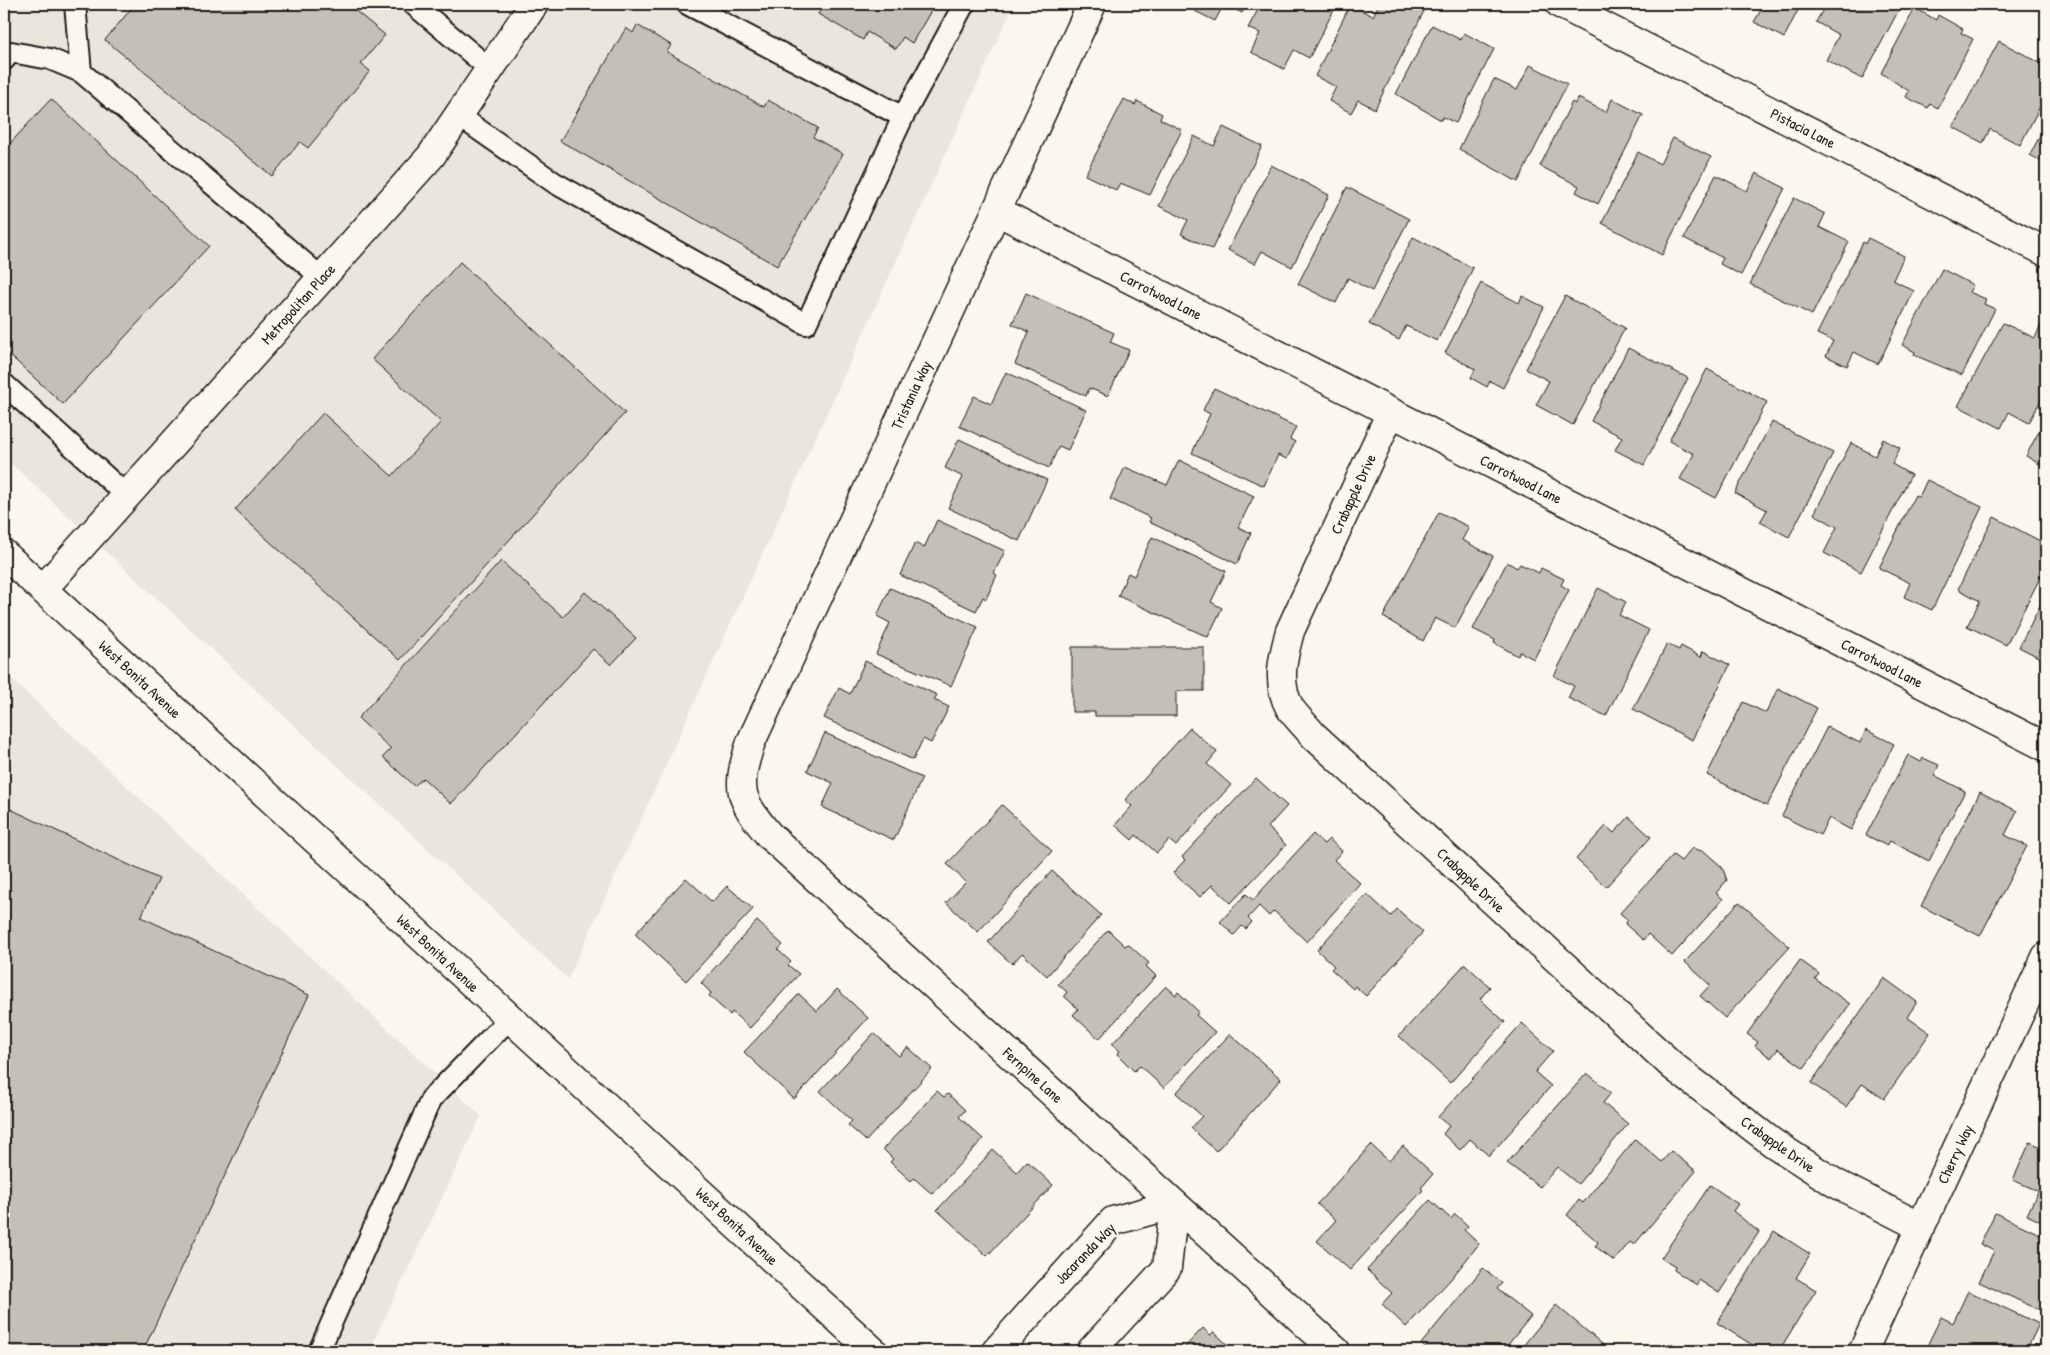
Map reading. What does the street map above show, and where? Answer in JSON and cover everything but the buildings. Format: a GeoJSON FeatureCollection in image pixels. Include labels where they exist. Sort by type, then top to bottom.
{"type":"FeatureCollection","features":[{"type":"Feature","properties":{"kind":"street","name":"Metropolitan Place"},"geometry":{"type":"LineString","coordinates":[[42,589],[431,156],[534,4]]}},
{"type":"Feature","properties":{"kind":"street","name":"Tristania Way"},"geometry":{"type":"LineString","coordinates":[[741,790],[743,766],[751,742],[1092,4]]}},
{"type":"Feature","properties":{"kind":"street","name":"Pistacia Lane"},"geometry":{"type":"LineString","coordinates":[[1560,4],[2046,252]]}},
{"type":"Feature","properties":{"kind":"street","name":"Carrotwood Lane"},"geometry":{"type":"LineString","coordinates":[[996,211],[2046,747]]}},
{"type":"Feature","properties":{"kind":"street","name":"Crabapple Drive"},"geometry":{"type":"LineString","coordinates":[[1391,412],[1290,631],[1281,662],[1282,684],[1290,708],[1313,735],[1674,1067],[1773,1143],[1835,1183],[1921,1227]]}},
{"type":"Feature","properties":{"kind":"street","name":"West Bonita Avenue"},"geometry":{"type":"LineString","coordinates":[[4,554],[873,1351]]}},
{"type":"Feature","properties":{"kind":"street","name":"Fernpine Lane"},"geometry":{"type":"LineString","coordinates":[[741,790],[752,813],[769,835],[1336,1351]]}},
{"type":"Feature","properties":{"kind":"street","name":"Cherry Way"},"geometry":{"type":"LineString","coordinates":[[1863,1351],[2046,957]]}},
{"type":"Feature","properties":{"kind":"street","name":"Jacaranda Way"},"geometry":{"type":"LineString","coordinates":[[996,1351],[1113,1221],[1174,1204]]}},
{"type":"Feature","properties":{"kind":"street"},"geometry":{"type":"LineString","coordinates":[[1091,1351],[1167,1268],[1174,1204]]}},
{"type":"Feature","properties":{"kind":"lane"},"geometry":{"type":"LineString","coordinates":[[75,4],[81,72]]}},
{"type":"Feature","properties":{"kind":"lane"},"geometry":{"type":"LineString","coordinates":[[413,4],[490,69]]}},
{"type":"Feature","properties":{"kind":"lane"},"geometry":{"type":"LineString","coordinates":[[687,4],[903,117]]}},
{"type":"Feature","properties":{"kind":"lane"},"geometry":{"type":"LineString","coordinates":[[459,116],[555,183],[806,324],[903,117],[964,4]]}},
{"type":"Feature","properties":{"kind":"lane"},"geometry":{"type":"LineString","coordinates":[[4,60],[11,52],[50,59],[81,72],[322,278]]}},
{"type":"Feature","properties":{"kind":"lane"},"geometry":{"type":"LineString","coordinates":[[4,384],[126,495]]}},
{"type":"Feature","properties":{"kind":"lane"},"geometry":{"type":"LineString","coordinates":[[319,1351],[431,1099],[510,1018]]}},
{"type":"Feature","properties":{"kind":"shaded area"},"geometry":{"type":"Polygon","coordinates":[[[4,4],[1014,4],[568,979],[4,457],[4,4]]]}},
{"type":"Feature","properties":{"kind":"shaded area"},"geometry":{"type":"Polygon","coordinates":[[[4,672],[481,1116],[369,1351],[4,1351],[4,672]]]}}]}
